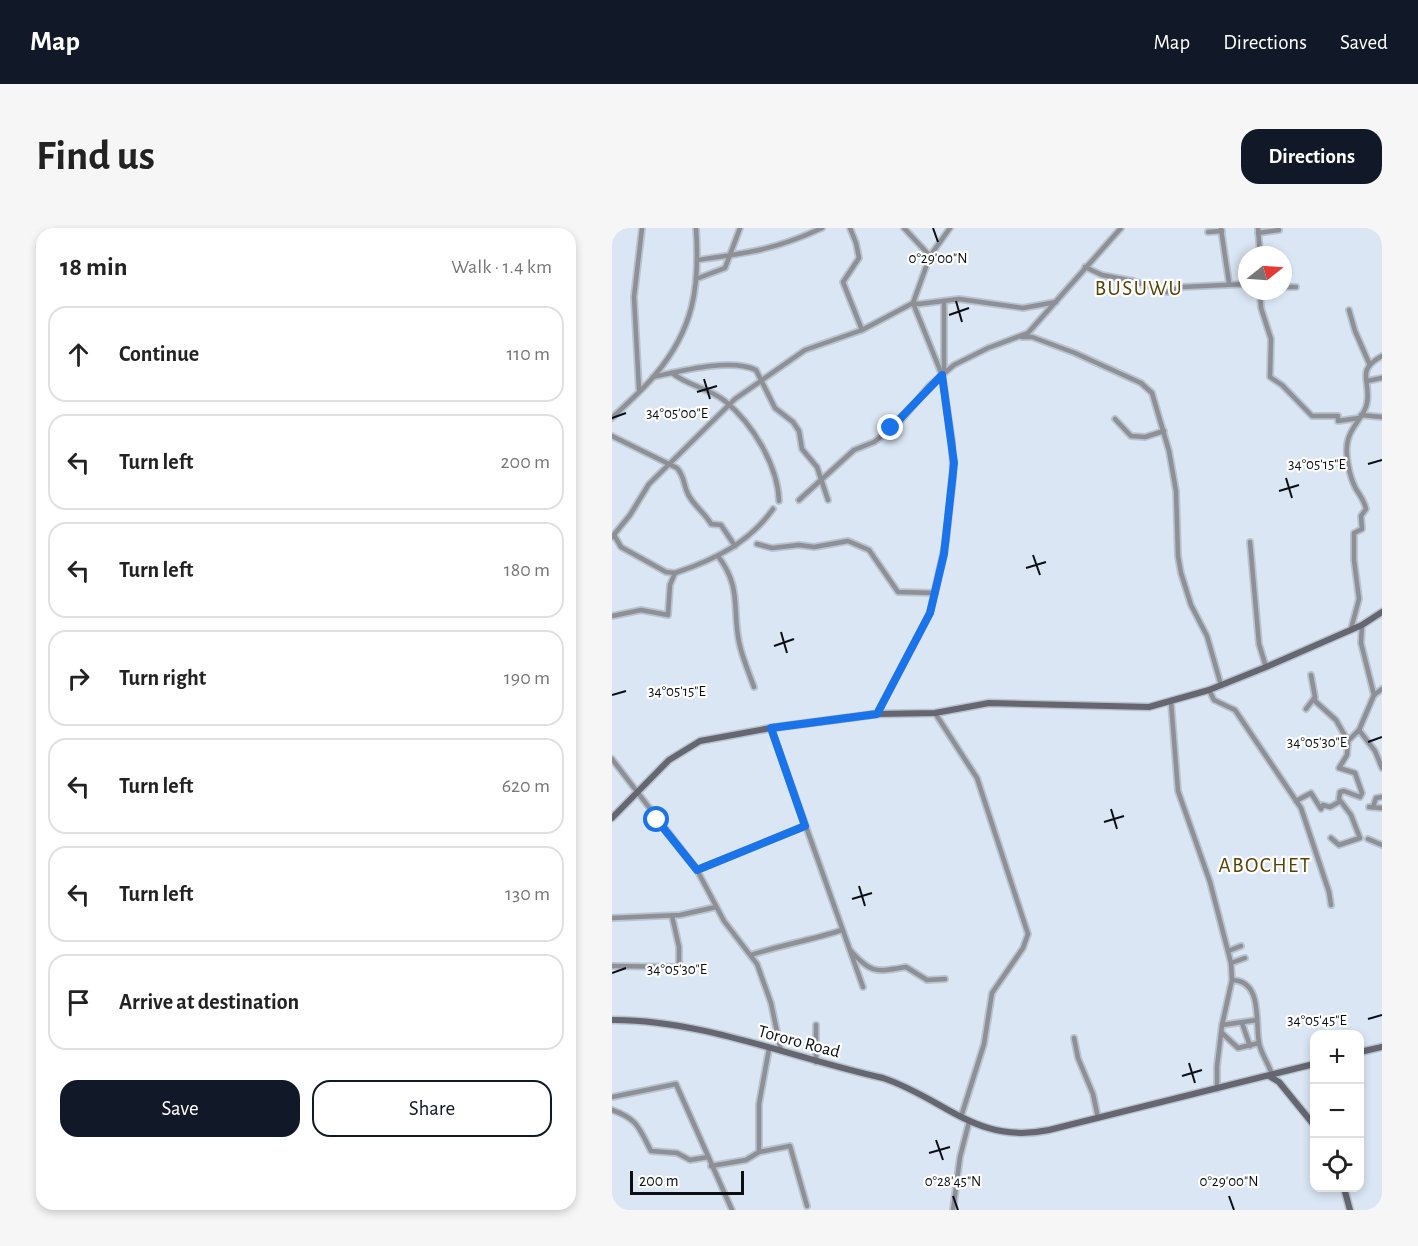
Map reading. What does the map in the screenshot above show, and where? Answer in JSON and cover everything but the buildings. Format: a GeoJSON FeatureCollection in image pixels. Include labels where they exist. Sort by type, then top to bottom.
{"type":"FeatureCollection","features":[{"type":"Feature","properties":{"kind":"main road"},"geometry":{"type":"LineString","coordinates":[[612,818],[669,760],[691,745],[711,738],[877,714],[935,712],[988,703],[1149,707],[1209,690],[1266,667],[1362,624],[1382,612]]}},
{"type":"Feature","properties":{"kind":"main road","name":"Tororo Road"},"geometry":{"type":"LineString","coordinates":[[612,1020],[669,1024],[895,1082],[930,1098],[969,1122],[1017,1135],[1098,1118],[1310,1065]]}},
{"type":"Feature","properties":{"kind":"main road"},"geometry":{"type":"LineString","coordinates":[[1364,1051],[1382,1047]]}},
{"type":"Feature","properties":{"kind":"main road"},"geometry":{"type":"LineString","coordinates":[[1271,1075],[1310,1120]]}},
{"type":"Feature","properties":{"kind":"main road"},"geometry":{"type":"LineString","coordinates":[[1345,1192],[1350,1210]]}},
{"type":"Feature","properties":{"kind":"street"},"geometry":{"type":"LineString","coordinates":[[639,390],[634,297],[642,228]]}},
{"type":"Feature","properties":{"kind":"street"},"geometry":{"type":"LineString","coordinates":[[612,418],[668,359],[690,320],[696,279],[696,228]]}},
{"type":"Feature","properties":{"kind":"street"},"geometry":{"type":"LineString","coordinates":[[696,279],[722,271],[740,228]]}},
{"type":"Feature","properties":{"kind":"street"},"geometry":{"type":"LineString","coordinates":[[697,260],[786,245],[811,230],[822,228]]}},
{"type":"Feature","properties":{"kind":"street"},"geometry":{"type":"LineString","coordinates":[[850,228],[859,258],[843,282],[862,330]]}},
{"type":"Feature","properties":{"kind":"street"},"geometry":{"type":"LineString","coordinates":[[904,228],[930,256]]}},
{"type":"Feature","properties":{"kind":"street"},"geometry":{"type":"LineString","coordinates":[[943,374],[913,303],[930,256],[950,228]]}},
{"type":"Feature","properties":{"kind":"street"},"geometry":{"type":"LineString","coordinates":[[799,500],[854,450],[874,442],[899,423],[943,374],[968,358],[1022,337],[1121,228]]}},
{"type":"Feature","properties":{"kind":"street"},"geometry":{"type":"LineString","coordinates":[[1208,232],[1221,230],[1228,283]]}},
{"type":"Feature","properties":{"kind":"street"},"geometry":{"type":"LineString","coordinates":[[1259,246],[1258,230],[1279,230]]}},
{"type":"Feature","properties":{"kind":"street"},"geometry":{"type":"LineString","coordinates":[[1085,267],[1101,275],[1133,280],[1167,292],[1182,286],[1238,284]]}},
{"type":"Feature","properties":{"kind":"street"},"geometry":{"type":"LineString","coordinates":[[773,509],[761,525],[735,546],[718,556],[675,573],[666,572],[621,547],[613,536],[649,484],[729,406],[805,350],[862,330],[913,303],[959,299],[1023,308],[1056,302]]}},
{"type":"Feature","properties":{"kind":"street"},"geometry":{"type":"LineString","coordinates":[[1261,300],[1265,324],[1271,339],[1270,377],[1282,385],[1312,416],[1338,416],[1338,421],[1360,416],[1382,417]]}},
{"type":"Feature","properties":{"kind":"street"},"geometry":{"type":"LineString","coordinates":[[877,714],[930,613],[947,532],[954,463],[943,374],[944,301]]}},
{"type":"Feature","properties":{"kind":"street"},"geometry":{"type":"LineString","coordinates":[[1349,310],[1369,363]]}},
{"type":"Feature","properties":{"kind":"street"},"geometry":{"type":"LineString","coordinates":[[1022,337],[1032,338],[1076,353],[1146,386],[1152,393],[1164,431],[1176,491],[1178,556],[1181,573],[1191,605],[1207,636],[1221,685]]}},
{"type":"Feature","properties":{"kind":"street"},"geometry":{"type":"LineString","coordinates":[[1350,629],[1359,599],[1354,560],[1354,533],[1362,529],[1361,516],[1366,509],[1364,498],[1357,491],[1349,469],[1347,441],[1367,402],[1366,371],[1369,363],[1382,356]]}},
{"type":"Feature","properties":{"kind":"street"},"geometry":{"type":"LineString","coordinates":[[653,377],[710,366],[749,367],[756,370],[775,408],[782,417],[793,422],[799,431],[802,449],[818,466],[828,500]]}},
{"type":"Feature","properties":{"kind":"street"},"geometry":{"type":"LineString","coordinates":[[672,373],[683,382],[699,385],[742,416],[771,461],[778,486],[779,501]]}},
{"type":"Feature","properties":{"kind":"street"},"geometry":{"type":"LineString","coordinates":[[1367,381],[1382,378]]}},
{"type":"Feature","properties":{"kind":"street"},"geometry":{"type":"LineString","coordinates":[[1115,419],[1131,436],[1144,437],[1164,431]]}},
{"type":"Feature","properties":{"kind":"street"},"geometry":{"type":"LineString","coordinates":[[612,436],[677,468],[685,476],[687,493],[705,512],[711,524],[721,525],[735,546]]}},
{"type":"Feature","properties":{"kind":"street"},"geometry":{"type":"LineString","coordinates":[[757,544],[772,548],[799,545],[814,547],[848,541],[869,550],[898,592],[935,593]]}},
{"type":"Feature","properties":{"kind":"street"},"geometry":{"type":"LineString","coordinates":[[1250,542],[1259,644],[1266,667]]}},
{"type":"Feature","properties":{"kind":"street"},"geometry":{"type":"LineString","coordinates":[[718,556],[727,568],[736,592],[739,642],[754,687]]}},
{"type":"Feature","properties":{"kind":"street"},"geometry":{"type":"LineString","coordinates":[[612,616],[641,610],[668,615],[670,581],[666,572]]}},
{"type":"Feature","properties":{"kind":"street"},"geometry":{"type":"LineString","coordinates":[[670,581],[675,573]]}},
{"type":"Feature","properties":{"kind":"street"},"geometry":{"type":"LineString","coordinates":[[1362,624],[1360,643],[1374,695]]}},
{"type":"Feature","properties":{"kind":"street"},"geometry":{"type":"LineString","coordinates":[[1311,675],[1315,701],[1335,720],[1348,741],[1347,755],[1339,768],[1355,773],[1362,793],[1360,797],[1344,791],[1340,792],[1339,802],[1351,815],[1360,838],[1339,845],[1331,838]]}},
{"type":"Feature","properties":{"kind":"street"},"geometry":{"type":"LineString","coordinates":[[1348,741],[1359,730],[1374,695],[1382,689]]}},
{"type":"Feature","properties":{"kind":"street"},"geometry":{"type":"LineString","coordinates":[[1209,690],[1214,700],[1235,710],[1296,801],[1303,814],[1306,830],[1329,892],[1331,904]]}},
{"type":"Feature","properties":{"kind":"street"},"geometry":{"type":"LineString","coordinates":[[1306,709],[1315,697]]}},
{"type":"Feature","properties":{"kind":"street"},"geometry":{"type":"LineString","coordinates":[[1171,702],[1178,791],[1210,882],[1231,963],[1232,980],[1222,1025],[1217,1089]]}},
{"type":"Feature","properties":{"kind":"street"},"geometry":{"type":"LineString","coordinates":[[935,712],[976,778],[1028,934],[1023,948],[992,993],[984,1044],[961,1118]]}},
{"type":"Feature","properties":{"kind":"street"},"geometry":{"type":"LineString","coordinates":[[771,728],[863,987]]}},
{"type":"Feature","properties":{"kind":"street"},"geometry":{"type":"LineString","coordinates":[[1359,730],[1375,752],[1382,768]]}},
{"type":"Feature","properties":{"kind":"street"},"geometry":{"type":"LineString","coordinates":[[612,759],[697,870],[716,907],[761,972],[781,1053]]}},
{"type":"Feature","properties":{"kind":"street"},"geometry":{"type":"LineString","coordinates":[[1296,801],[1311,793],[1321,809],[1323,805],[1330,807],[1339,802]]}},
{"type":"Feature","properties":{"kind":"street"},"geometry":{"type":"LineString","coordinates":[[1382,796],[1373,801],[1371,807],[1382,808],[1382,804]]}},
{"type":"Feature","properties":{"kind":"street"},"geometry":{"type":"LineString","coordinates":[[697,870],[805,826]]}},
{"type":"Feature","properties":{"kind":"street"},"geometry":{"type":"LineString","coordinates":[[1368,839],[1382,845]]}},
{"type":"Feature","properties":{"kind":"street"},"geometry":{"type":"LineString","coordinates":[[612,918],[672,916],[716,907]]}},
{"type":"Feature","properties":{"kind":"street"},"geometry":{"type":"LineString","coordinates":[[612,966],[679,967],[679,947],[672,916]]}},
{"type":"Feature","properties":{"kind":"street"},"geometry":{"type":"LineString","coordinates":[[751,955],[768,949],[799,944],[842,930]]}},
{"type":"Feature","properties":{"kind":"street"},"geometry":{"type":"LineString","coordinates":[[1228,951],[1241,946]]}},
{"type":"Feature","properties":{"kind":"street"},"geometry":{"type":"LineString","coordinates":[[848,948],[864,966],[872,970],[886,971],[906,967],[927,980],[945,979]]}},
{"type":"Feature","properties":{"kind":"street"},"geometry":{"type":"LineString","coordinates":[[1231,963],[1245,958]]}},
{"type":"Feature","properties":{"kind":"street"},"geometry":{"type":"LineString","coordinates":[[1232,980],[1248,985],[1257,1020],[1259,1043],[1271,1075]]}},
{"type":"Feature","properties":{"kind":"street"},"geometry":{"type":"LineString","coordinates":[[1222,1025],[1257,1020]]}},
{"type":"Feature","properties":{"kind":"street"},"geometry":{"type":"LineString","coordinates":[[1242,1023],[1250,1046]]}},
{"type":"Feature","properties":{"kind":"street"},"geometry":{"type":"LineString","coordinates":[[816,1025],[816,1062]]}},
{"type":"Feature","properties":{"kind":"street"},"geometry":{"type":"LineString","coordinates":[[1222,1033],[1238,1048],[1259,1043]]}},
{"type":"Feature","properties":{"kind":"street"},"geometry":{"type":"LineString","coordinates":[[1074,1038],[1078,1058],[1093,1094],[1098,1118]]}},
{"type":"Feature","properties":{"kind":"street"},"geometry":{"type":"LineString","coordinates":[[759,1152],[759,1104],[769,1049]]}},
{"type":"Feature","properties":{"kind":"street"},"geometry":{"type":"LineString","coordinates":[[612,1097],[676,1084],[732,1210]]}},
{"type":"Feature","properties":{"kind":"street"},"geometry":{"type":"LineString","coordinates":[[612,1110],[627,1115],[638,1125],[654,1152],[676,1153],[690,1160],[708,1157]]}},
{"type":"Feature","properties":{"kind":"street"},"geometry":{"type":"LineString","coordinates":[[953,1210],[960,1157],[969,1122]]}},
{"type":"Feature","properties":{"kind":"street"},"geometry":{"type":"LineString","coordinates":[[711,1166],[746,1160],[759,1152],[790,1146],[807,1206]]}},
{"type":"Feature","properties":{"kind":"district","name":"BUSUWU"},"geometry":{"type":"Point","coordinates":[1139,288]}},
{"type":"Feature","properties":{"kind":"district","name":"ABOCHET"},"geometry":{"type":"Point","coordinates":[1265,865]}},
{"type":"Feature","properties":{"kind":"route"},"geometry":{"type":"LineString","coordinates":[[657,820],[697,870],[754,849],[805,826],[771,728],[877,714],[919,629],[930,613],[936,578],[944,554],[954,463],[942,375],[929,386],[899,423],[891,428]]}}]}
